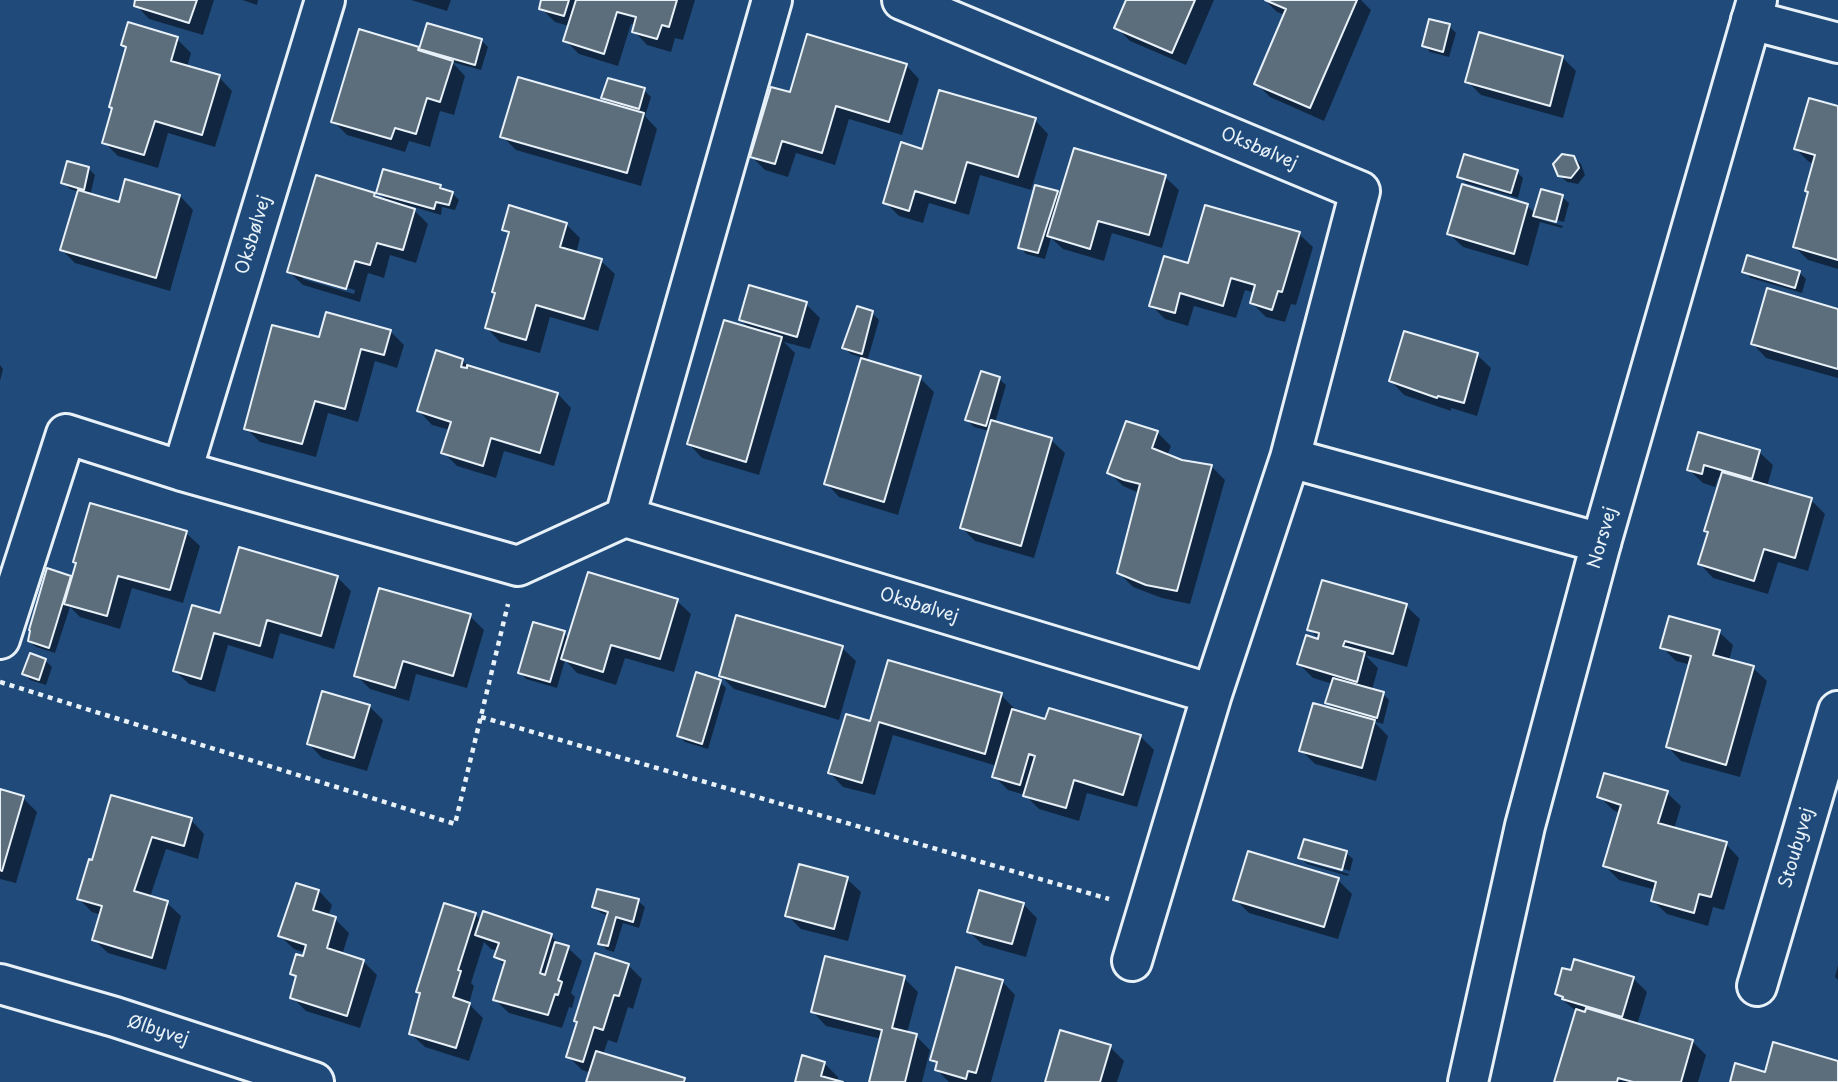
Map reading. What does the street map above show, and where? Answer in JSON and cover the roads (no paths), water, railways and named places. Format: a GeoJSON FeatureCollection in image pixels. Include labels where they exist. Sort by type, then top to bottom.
{"type":"FeatureCollection","features":[{"type":"Feature","properties":{"kind":"street","name":"Oksbølvej"},"geometry":{"type":"LineString","coordinates":[[182,471],[325,0]]}},
{"type":"Feature","properties":{"kind":"street"},"geometry":{"type":"LineString","coordinates":[[0,639],[66,434],[182,471],[518,566],[625,517],[772,0]]}},
{"type":"Feature","properties":{"kind":"street","name":"Oksbølvej"},"geometry":{"type":"LineString","coordinates":[[902,0],[1360,191],[1290,458],[1212,694],[1132,961]]}},
{"type":"Feature","properties":{"kind":"street"},"geometry":{"type":"LineString","coordinates":[[1754,10],[1838,43]]}},
{"type":"Feature","properties":{"kind":"street","name":"Norsvej"},"geometry":{"type":"LineString","coordinates":[[1468,1082],[1525,826],[1601,543],[1754,10]]}},
{"type":"Feature","properties":{"kind":"street"},"geometry":{"type":"LineString","coordinates":[[1290,458],[1601,543]]}},
{"type":"Feature","properties":{"kind":"street","name":"Oksbølvej"},"geometry":{"type":"LineString","coordinates":[[625,517],[1212,694]]}},
{"type":"Feature","properties":{"kind":"street","name":"Stoubyvej"},"geometry":{"type":"LineString","coordinates":[[1757,986],[1838,711]]}},
{"type":"Feature","properties":{"kind":"street","name":"Ølbyvej"},"geometry":{"type":"LineString","coordinates":[[0,984],[115,1017],[314,1082]]}}]}
